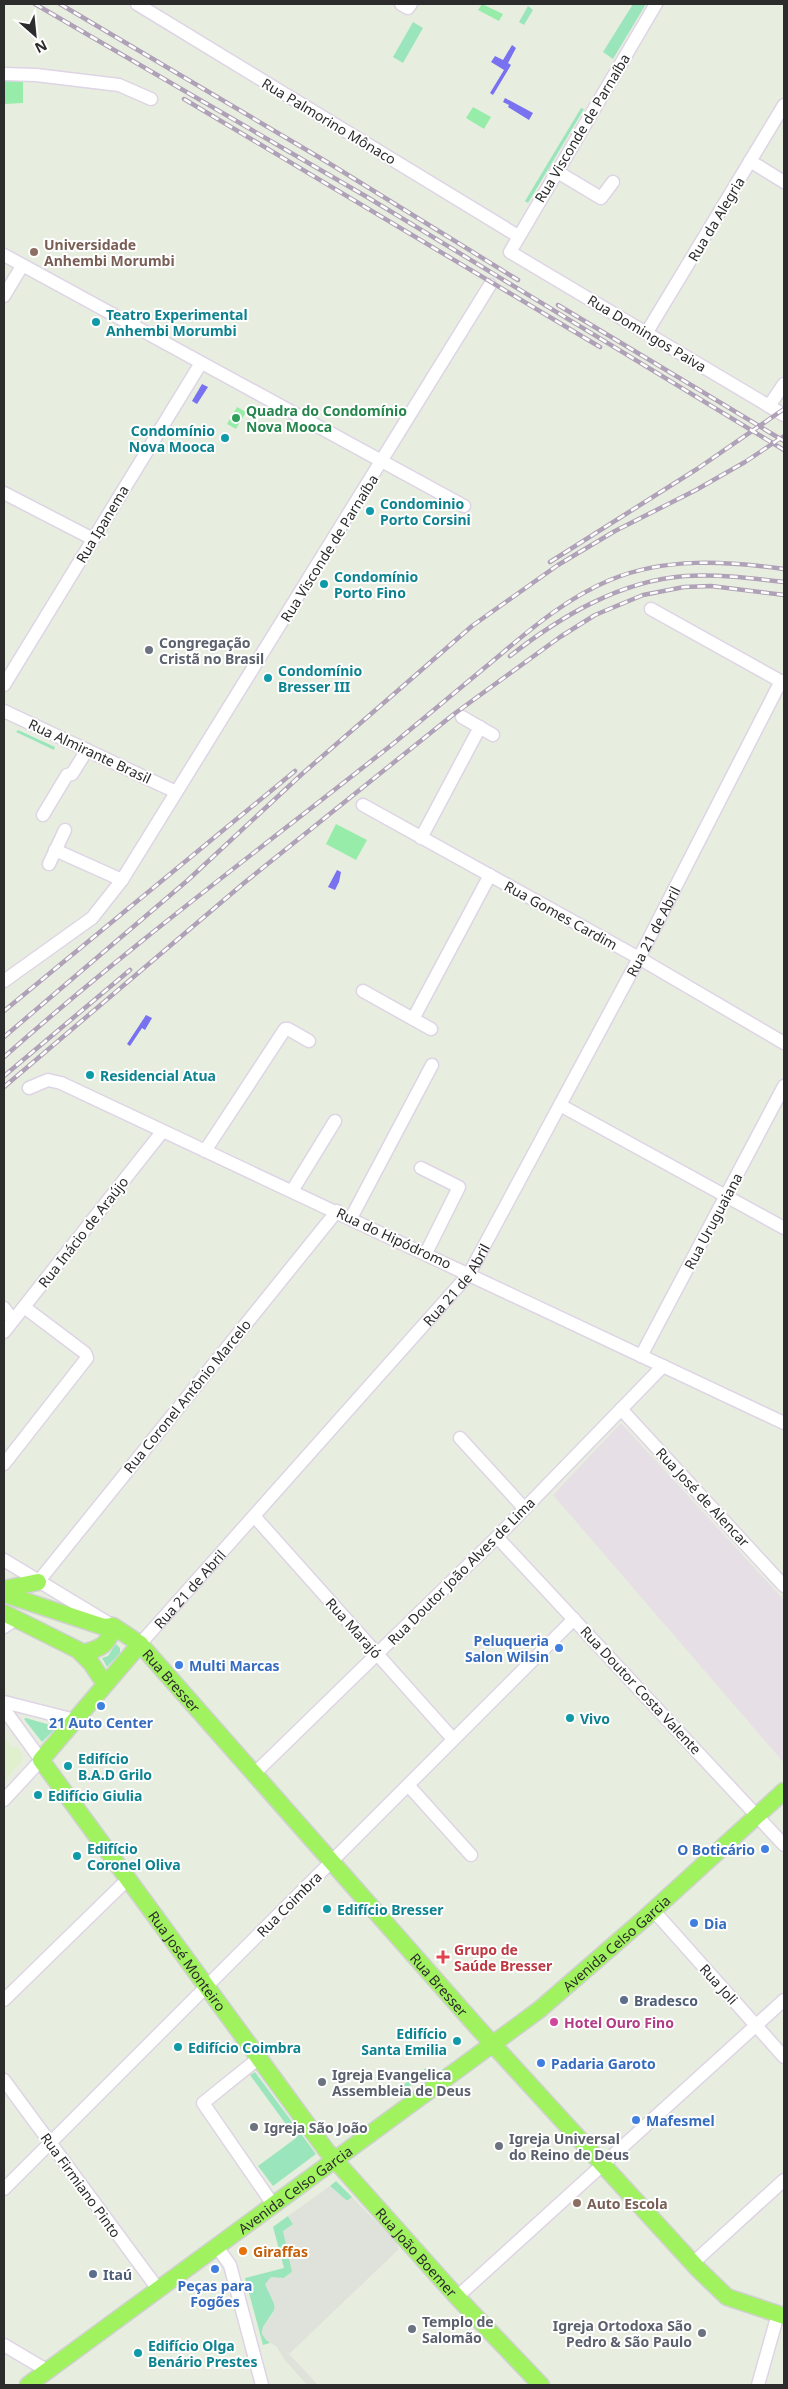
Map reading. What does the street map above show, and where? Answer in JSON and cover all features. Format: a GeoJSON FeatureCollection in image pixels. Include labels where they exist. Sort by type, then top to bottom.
{"type":"FeatureCollection","features":[{"type":"Feature","properties":{"kind":"main road"},"geometry":{"type":"LineString","coordinates":[[4,1589],[38,1582]]}},
{"type":"Feature","properties":{"kind":"main road","name":"Rua Bresser"},"geometry":{"type":"LineString","coordinates":[[4,1594],[104,1628],[113,1626],[140,1644],[494,2045],[693,2262],[727,2297],[781,2315]]}},
{"type":"Feature","properties":{"kind":"main road"},"geometry":{"type":"LineString","coordinates":[[8,1620],[82,1653],[105,1684]]}},
{"type":"Feature","properties":{"kind":"main road"},"geometry":{"type":"LineString","coordinates":[[82,1653],[105,1645],[113,1626]]}},
{"type":"Feature","properties":{"kind":"main road","name":"Rua 21 de Abril"},"geometry":{"type":"LineString","coordinates":[[41,1760],[140,1644]]}},
{"type":"Feature","properties":{"kind":"main road","name":"Rua José Monteiro"},"geometry":{"type":"LineString","coordinates":[[41,1760],[336,2161]]}},
{"type":"Feature","properties":{"kind":"main road","name":"Avenida Celso Garcia"},"geometry":{"type":"LineString","coordinates":[[28,2385],[494,2045],[562,1992],[654,1911],[784,1791]]}},
{"type":"Feature","properties":{"kind":"main road","name":"Rua João Boemer"},"geometry":{"type":"LineString","coordinates":[[336,2161],[457,2297],[499,2348],[541,2385]]}},
{"type":"Feature","properties":{"kind":"street","name":"Rua Palmorino Mônaco"},"geometry":{"type":"LineString","coordinates":[[139,4],[518,236]]}},
{"type":"Feature","properties":{"kind":"street","name":"Rua Visconde de Parnaíba"},"geometry":{"type":"LineString","coordinates":[[510,252],[656,4]]}},
{"type":"Feature","properties":{"kind":"street"},"geometry":{"type":"LineString","coordinates":[[4,74],[36,75],[119,85],[151,98]]}},
{"type":"Feature","properties":{"kind":"street","name":"Rua da Alegria"},"geometry":{"type":"LineString","coordinates":[[646,332],[784,105]]}},
{"type":"Feature","properties":{"kind":"street"},"geometry":{"type":"LineString","coordinates":[[750,161],[784,182]]}},
{"type":"Feature","properties":{"kind":"street"},"geometry":{"type":"LineString","coordinates":[[556,171],[601,198],[613,182]]}},
{"type":"Feature","properties":{"kind":"street","name":"Rua Domingos Paiva"},"geometry":{"type":"LineString","coordinates":[[510,252],[784,415]]}},
{"type":"Feature","properties":{"kind":"street"},"geometry":{"type":"LineString","coordinates":[[4,255],[464,506]]}},
{"type":"Feature","properties":{"kind":"street"},"geometry":{"type":"LineString","coordinates":[[4,296],[22,266]]}},
{"type":"Feature","properties":{"kind":"street","name":"Rua Visconde de Parnaíba"},"geometry":{"type":"LineString","coordinates":[[4,981],[92,918],[122,880],[383,462],[490,285]]}},
{"type":"Feature","properties":{"kind":"street","name":"Rua Ipanema"},"geometry":{"type":"LineString","coordinates":[[4,685],[200,363]]}},
{"type":"Feature","properties":{"kind":"street"},"geometry":{"type":"LineString","coordinates":[[770,406],[784,384]]}},
{"type":"Feature","properties":{"kind":"street"},"geometry":{"type":"LineString","coordinates":[[4,493],[93,539]]}},
{"type":"Feature","properties":{"kind":"street"},"geometry":{"type":"LineString","coordinates":[[651,609],[782,682]]}},
{"type":"Feature","properties":{"kind":"street","name":"Rua 21 de Abril"},"geometry":{"type":"LineString","coordinates":[[140,1644],[469,1274],[639,958],[782,682]]}},
{"type":"Feature","properties":{"kind":"street","name":"Rua Almirante Brasil"},"geometry":{"type":"LineString","coordinates":[[4,711],[176,792]]}},
{"type":"Feature","properties":{"kind":"street"},"geometry":{"type":"LineString","coordinates":[[462,717],[493,735]]}},
{"type":"Feature","properties":{"kind":"street"},"geometry":{"type":"LineString","coordinates":[[421,838],[480,727]]}},
{"type":"Feature","properties":{"kind":"street"},"geometry":{"type":"LineString","coordinates":[[43,815],[66,775],[72,774],[87,750]]}},
{"type":"Feature","properties":{"kind":"street","name":"Rua Gomes Cardim"},"geometry":{"type":"LineString","coordinates":[[363,805],[639,958],[784,1043]]}},
{"type":"Feature","properties":{"kind":"street"},"geometry":{"type":"LineString","coordinates":[[48,864],[65,830]]}},
{"type":"Feature","properties":{"kind":"street"},"geometry":{"type":"LineString","coordinates":[[55,850],[122,880]]}},
{"type":"Feature","properties":{"kind":"street"},"geometry":{"type":"LineString","coordinates":[[413,1019],[490,875]]}},
{"type":"Feature","properties":{"kind":"street"},"geometry":{"type":"LineString","coordinates":[[363,991],[431,1029]]}},
{"type":"Feature","properties":{"kind":"street"},"geometry":{"type":"LineString","coordinates":[[205,1152],[285,1029],[309,1041]]}},
{"type":"Feature","properties":{"kind":"street"},"geometry":{"type":"LineString","coordinates":[[351,1218],[432,1065]]}},
{"type":"Feature","properties":{"kind":"street","name":"Rua do Hipódromo"},"geometry":{"type":"LineString","coordinates":[[29,1088],[44,1081],[54,1080],[205,1152],[337,1211],[784,1423]]}},
{"type":"Feature","properties":{"kind":"street","name":"Rua Uruguaiana"},"geometry":{"type":"LineString","coordinates":[[642,1356],[784,1086]]}},
{"type":"Feature","properties":{"kind":"street"},"geometry":{"type":"LineString","coordinates":[[560,1105],[784,1228]]}},
{"type":"Feature","properties":{"kind":"street"},"geometry":{"type":"LineString","coordinates":[[292,1191],[335,1121]]}},
{"type":"Feature","properties":{"kind":"street","name":"Rua Inácio de Araújo"},"geometry":{"type":"LineString","coordinates":[[4,1332],[162,1132]]}},
{"type":"Feature","properties":{"kind":"street"},"geometry":{"type":"LineString","coordinates":[[421,1168],[459,1187],[426,1253]]}},
{"type":"Feature","properties":{"kind":"street","name":"Rua Coronel Antônio Marcelo"},"geometry":{"type":"LineString","coordinates":[[38,1582],[337,1211]]}},
{"type":"Feature","properties":{"kind":"street"},"geometry":{"type":"LineString","coordinates":[[4,1464],[86,1358],[85,1353],[24,1307]]}},
{"type":"Feature","properties":{"kind":"street"},"geometry":{"type":"LineString","coordinates":[[4,1308],[14,1320]]}},
{"type":"Feature","properties":{"kind":"street","name":"Rua Doutor João Alves de Lima"},"geometry":{"type":"LineString","coordinates":[[255,1773],[497,1536],[663,1366]]}},
{"type":"Feature","properties":{"kind":"street","name":"Rua José de Alencar"},"geometry":{"type":"LineString","coordinates":[[621,1409],[784,1586]]}},
{"type":"Feature","properties":{"kind":"street"},"geometry":{"type":"LineString","coordinates":[[460,1438],[524,1508]]}},
{"type":"Feature","properties":{"kind":"street","name":"Rua Marajó"},"geometry":{"type":"LineString","coordinates":[[254,1516],[453,1740]]}},
{"type":"Feature","properties":{"kind":"street","name":"Rua Doutor Costa Valente"},"geometry":{"type":"LineString","coordinates":[[497,1536],[784,1845]]}},
{"type":"Feature","properties":{"kind":"street","name":"Rua Bresser"},"geometry":{"type":"LineString","coordinates":[[4,1560],[113,1626]]}},
{"type":"Feature","properties":{"kind":"street","name":"Rua Coimbra"},"geometry":{"type":"LineString","coordinates":[[4,2189],[574,1619]]}},
{"type":"Feature","properties":{"kind":"street"},"geometry":{"type":"LineString","coordinates":[[4,1702],[75,1720]]}},
{"type":"Feature","properties":{"kind":"street"},"geometry":{"type":"LineString","coordinates":[[4,1709],[41,1760]]}},
{"type":"Feature","properties":{"kind":"street","name":"Rua 21 de Abril"},"geometry":{"type":"LineString","coordinates":[[4,1800],[41,1760]]}},
{"type":"Feature","properties":{"kind":"street"},"geometry":{"type":"LineString","coordinates":[[408,1785],[471,1855]]}},
{"type":"Feature","properties":{"kind":"street"},"geometry":{"type":"LineString","coordinates":[[4,2000],[128,1879]]}},
{"type":"Feature","properties":{"kind":"street","name":"Rua Joli"},"geometry":{"type":"LineString","coordinates":[[654,1911],[784,2057]]}},
{"type":"Feature","properties":{"kind":"street"},"geometry":{"type":"LineString","coordinates":[[457,2297],[784,2000]]}},
{"type":"Feature","properties":{"kind":"street"},"geometry":{"type":"LineString","coordinates":[[259,2058],[203,2103],[274,2206]]}},
{"type":"Feature","properties":{"kind":"street","name":"Rua Firmiano Pinto"},"geometry":{"type":"LineString","coordinates":[[4,2080],[158,2289]]}},
{"type":"Feature","properties":{"kind":"street"},"geometry":{"type":"LineString","coordinates":[[693,2262],[784,2180]]}},
{"type":"Feature","properties":{"kind":"street"},"geometry":{"type":"LineString","coordinates":[[217,2247],[230,2265],[262,2385]]}},
{"type":"Feature","properties":{"kind":"street"},"geometry":{"type":"LineString","coordinates":[[758,2385],[781,2315]]}},
{"type":"Feature","properties":{"kind":"street"},"geometry":{"type":"LineString","coordinates":[[4,2345],[48,2371]]}},
{"type":"Feature","properties":{"kind":"shaded area"},"geometry":{"type":"Polygon","coordinates":[[[512,45],[516,48],[508,63],[511,65],[493,95],[490,93],[504,70],[491,62],[495,56],[503,60],[512,45]]]}},
{"type":"Feature","properties":{"kind":"shaded area"},"geometry":{"type":"Polygon","coordinates":[[[505,98],[533,113],[529,120],[508,107],[509,105],[503,102],[505,98]]]}},
{"type":"Feature","properties":{"kind":"shaded area"},"geometry":{"type":"Polygon","coordinates":[[[202,384],[208,387],[197,404],[192,401],[202,384]]]}},
{"type":"Feature","properties":{"kind":"shaded area"},"geometry":{"type":"Polygon","coordinates":[[[337,870],[341,872],[335,890],[328,887],[337,870]]]}},
{"type":"Feature","properties":{"kind":"shaded area"},"geometry":{"type":"Polygon","coordinates":[[[146,1015],[152,1018],[145,1030],[142,1028],[130,1046],[127,1044],[146,1015]]]}},
{"type":"Feature","properties":{"kind":"shaded area"},"geometry":{"type":"Polygon","coordinates":[[[621,1423],[784,1600],[784,1763],[553,1495],[621,1423]]]}},
{"type":"Feature","properties":{"kind":"shaded area"},"geometry":{"type":"Polygon","coordinates":[[[4,1736],[12,1748],[17,1746],[23,1757],[21,1762],[4,1781],[4,1736]]]}},
{"type":"Feature","properties":{"kind":"shaded area"},"geometry":{"type":"Polygon","coordinates":[[[330,2186],[347,2201],[352,2197],[395,2241],[399,2249],[289,2354],[318,2385],[307,2385],[284,2359],[277,2347],[266,2340],[262,2334],[263,2327],[273,2313],[275,2306],[265,2284],[271,2277],[285,2278],[292,2272],[283,2231],[293,2224],[288,2216],[330,2186]]]}},
{"type":"Feature","properties":{"kind":"green space"},"geometry":{"type":"Polygon","coordinates":[[[482,4],[503,14],[499,21],[478,10],[482,4]]]}},
{"type":"Feature","properties":{"kind":"green space"},"geometry":{"type":"Polygon","coordinates":[[[633,4],[646,4],[613,59],[603,52],[633,4]]]}},
{"type":"Feature","properties":{"kind":"green space"},"geometry":{"type":"Polygon","coordinates":[[[528,6],[533,10],[524,25],[519,22],[528,6]]]}},
{"type":"Feature","properties":{"kind":"green space"},"geometry":{"type":"Polygon","coordinates":[[[413,22],[423,28],[403,63],[393,57],[413,22]]]}},
{"type":"Feature","properties":{"kind":"green space"},"geometry":{"type":"Polygon","coordinates":[[[23,78],[23,103],[4,104],[4,79],[23,78]]]}},
{"type":"Feature","properties":{"kind":"green space"},"geometry":{"type":"Polygon","coordinates":[[[473,107],[491,117],[484,129],[466,118],[473,107]]]}},
{"type":"Feature","properties":{"kind":"green space"},"geometry":{"type":"Polygon","coordinates":[[[581,108],[584,109],[528,203],[525,201],[581,108]]]}},
{"type":"Feature","properties":{"kind":"green space","name":"Quadra do Condomínio Nova Mooca"},"geometry":{"type":"Polygon","coordinates":[[[237,407],[246,412],[236,429],[227,424],[237,407]]]}},
{"type":"Feature","properties":{"kind":"green space"},"geometry":{"type":"Polygon","coordinates":[[[18,730],[55,747],[54,750],[16,732],[18,730]]]}},
{"type":"Feature","properties":{"kind":"green space"},"geometry":{"type":"Polygon","coordinates":[[[336,824],[367,840],[356,860],[326,844],[336,824]]]}},
{"type":"Feature","properties":{"kind":"green space"},"geometry":{"type":"Polygon","coordinates":[[[116,1644],[120,1648],[120,1653],[107,1667],[102,1658],[108,1656],[116,1644]]]}},
{"type":"Feature","properties":{"kind":"green space"},"geometry":{"type":"Polygon","coordinates":[[[24,1719],[57,1727],[42,1742],[24,1719]]]}},
{"type":"Feature","properties":{"kind":"green space"},"geometry":{"type":"Polygon","coordinates":[[[426,2068],[429,2072],[402,2092],[399,2088],[426,2068]]]}},
{"type":"Feature","properties":{"kind":"green space"},"geometry":{"type":"Polygon","coordinates":[[[255,2072],[316,2154],[273,2186],[258,2166],[296,2138],[250,2075],[255,2072]]]}},
{"type":"Feature","properties":{"kind":"green space"},"geometry":{"type":"Polygon","coordinates":[[[336,2181],[352,2197],[347,2201],[330,2186],[336,2181]]]}},
{"type":"Feature","properties":{"kind":"green space"},"geometry":{"type":"Polygon","coordinates":[[[288,2216],[293,2224],[292,2272],[284,2278],[273,2298],[275,2309],[263,2327],[262,2334],[270,2343],[263,2345],[245,2278],[284,2268],[273,2227],[288,2216]]]}},
{"type":"Feature","properties":{"kind":"railway"},"geometry":{"type":"LineString","coordinates":[[35,4],[367,197],[784,450]]}},
{"type":"Feature","properties":{"kind":"railway"},"geometry":{"type":"LineString","coordinates":[[60,4],[327,162],[518,280]]}},
{"type":"Feature","properties":{"kind":"railway"},"geometry":{"type":"LineString","coordinates":[[184,99],[600,347]]}},
{"type":"Feature","properties":{"kind":"railway"},"geometry":{"type":"LineString","coordinates":[[558,305],[784,441]]}},
{"type":"Feature","properties":{"kind":"railway"},"geometry":{"type":"LineString","coordinates":[[550,562],[697,469],[784,409]]}},
{"type":"Feature","properties":{"kind":"railway"},"geometry":{"type":"LineString","coordinates":[[4,1037],[188,880],[302,774],[472,626],[558,565],[615,531],[696,490],[745,462],[784,436]]}},
{"type":"Feature","properties":{"kind":"railway"},"geometry":{"type":"LineString","coordinates":[[4,1057],[148,936],[394,743],[526,633],[580,595],[610,580],[631,573],[652,567],[674,564],[741,564],[784,569]]}},
{"type":"Feature","properties":{"kind":"railway"},"geometry":{"type":"LineString","coordinates":[[510,656],[529,641],[571,614],[592,603],[637,585],[685,576],[734,577],[784,582]]}},
{"type":"Feature","properties":{"kind":"railway"},"geometry":{"type":"LineString","coordinates":[[4,1087],[244,883],[454,714],[560,637],[595,615],[643,595],[684,587],[711,586],[784,595]]}},
{"type":"Feature","properties":{"kind":"railway"},"geometry":{"type":"LineString","coordinates":[[4,1011],[295,771]]}},
{"type":"Feature","properties":{"kind":"railway"},"geometry":{"type":"LineString","coordinates":[[4,1076],[130,970]]}},
{"type":"Feature","properties":{"kind":"place","name":"Universidade Anhembi Morumbi"},"geometry":{"type":"Point","coordinates":[34,252]}},
{"type":"Feature","properties":{"kind":"place","name":"Teatro Experimental Anhembi Morumbi"},"geometry":{"type":"Point","coordinates":[96,322]}},
{"type":"Feature","properties":{"kind":"place","name":"Quadra do Condomínio Nova Mooca"},"geometry":{"type":"Point","coordinates":[236,418]}},
{"type":"Feature","properties":{"kind":"place","name":"Condomínio Nova Mooca"},"geometry":{"type":"Point","coordinates":[225,438]}},
{"type":"Feature","properties":{"kind":"place","name":"Condominio Porto Corsini"},"geometry":{"type":"Point","coordinates":[370,511]}},
{"type":"Feature","properties":{"kind":"place","name":"Condomínio Porto Fino"},"geometry":{"type":"Point","coordinates":[324,584]}},
{"type":"Feature","properties":{"kind":"place","name":"Congregação Cristã no Brasil"},"geometry":{"type":"Point","coordinates":[149,650]}},
{"type":"Feature","properties":{"kind":"place","name":"Condomínio Bresser III"},"geometry":{"type":"Point","coordinates":[268,678]}},
{"type":"Feature","properties":{"kind":"place","name":"Residencial Atua"},"geometry":{"type":"Point","coordinates":[90,1075]}},
{"type":"Feature","properties":{"kind":"place","name":"Peluqueria Salon Wilsin"},"geometry":{"type":"Point","coordinates":[559,1648]}},
{"type":"Feature","properties":{"kind":"place","name":"Multi Marcas"},"geometry":{"type":"Point","coordinates":[179,1665]}},
{"type":"Feature","properties":{"kind":"place","name":"21 Auto Center"},"geometry":{"type":"Point","coordinates":[101,1706]}},
{"type":"Feature","properties":{"kind":"place","name":"Vivo"},"geometry":{"type":"Point","coordinates":[570,1718]}},
{"type":"Feature","properties":{"kind":"place","name":"Edifício B.A.D Grilo"},"geometry":{"type":"Point","coordinates":[68,1766]}},
{"type":"Feature","properties":{"kind":"place","name":"Edifício Giulia"},"geometry":{"type":"Point","coordinates":[38,1795]}},
{"type":"Feature","properties":{"kind":"place","name":"O Boticário"},"geometry":{"type":"Point","coordinates":[765,1849]}},
{"type":"Feature","properties":{"kind":"place","name":"Edifício Coronel Oliva"},"geometry":{"type":"Point","coordinates":[77,1856]}},
{"type":"Feature","properties":{"kind":"place","name":"Edifício Bresser"},"geometry":{"type":"Point","coordinates":[327,1909]}},
{"type":"Feature","properties":{"kind":"place","name":"Dia"},"geometry":{"type":"Point","coordinates":[694,1923]}},
{"type":"Feature","properties":{"kind":"place","name":"Grupo de Saúde Bresser"},"geometry":{"type":"Point","coordinates":[443,1957]}},
{"type":"Feature","properties":{"kind":"place","name":"Bradesco"},"geometry":{"type":"Point","coordinates":[624,2000]}},
{"type":"Feature","properties":{"kind":"place","name":"Hotel Ouro Fino"},"geometry":{"type":"Point","coordinates":[554,2022]}},
{"type":"Feature","properties":{"kind":"place","name":"Edifício Santa Emilia"},"geometry":{"type":"Point","coordinates":[457,2041]}},
{"type":"Feature","properties":{"kind":"place","name":"Edifício Coimbra"},"geometry":{"type":"Point","coordinates":[178,2047]}},
{"type":"Feature","properties":{"kind":"place","name":"Padaria Garoto"},"geometry":{"type":"Point","coordinates":[541,2063]}},
{"type":"Feature","properties":{"kind":"place","name":"Igreja Evangelica Assembleia de Deus"},"geometry":{"type":"Point","coordinates":[322,2082]}},
{"type":"Feature","properties":{"kind":"place","name":"Mafesmel"},"geometry":{"type":"Point","coordinates":[636,2120]}},
{"type":"Feature","properties":{"kind":"place","name":"Igreja São João"},"geometry":{"type":"Point","coordinates":[254,2127]}},
{"type":"Feature","properties":{"kind":"place","name":"Igreja Universal do Reino de Deus"},"geometry":{"type":"Point","coordinates":[499,2146]}},
{"type":"Feature","properties":{"kind":"place","name":"Auto Escola"},"geometry":{"type":"Point","coordinates":[577,2203]}},
{"type":"Feature","properties":{"kind":"place","name":"Giraffas"},"geometry":{"type":"Point","coordinates":[243,2251]}},
{"type":"Feature","properties":{"kind":"place","name":"Peças para Fogões"},"geometry":{"type":"Point","coordinates":[215,2269]}},
{"type":"Feature","properties":{"kind":"place","name":"Itaú"},"geometry":{"type":"Point","coordinates":[93,2274]}},
{"type":"Feature","properties":{"kind":"place","name":"Templo de Salomão"},"geometry":{"type":"Point","coordinates":[412,2329]}},
{"type":"Feature","properties":{"kind":"place","name":"Igreja Ortodoxa São Pedro & São Paulo"},"geometry":{"type":"Point","coordinates":[702,2333]}},
{"type":"Feature","properties":{"kind":"place","name":"Edifício Olga Benário Prestes"},"geometry":{"type":"Point","coordinates":[138,2353]}}]}
